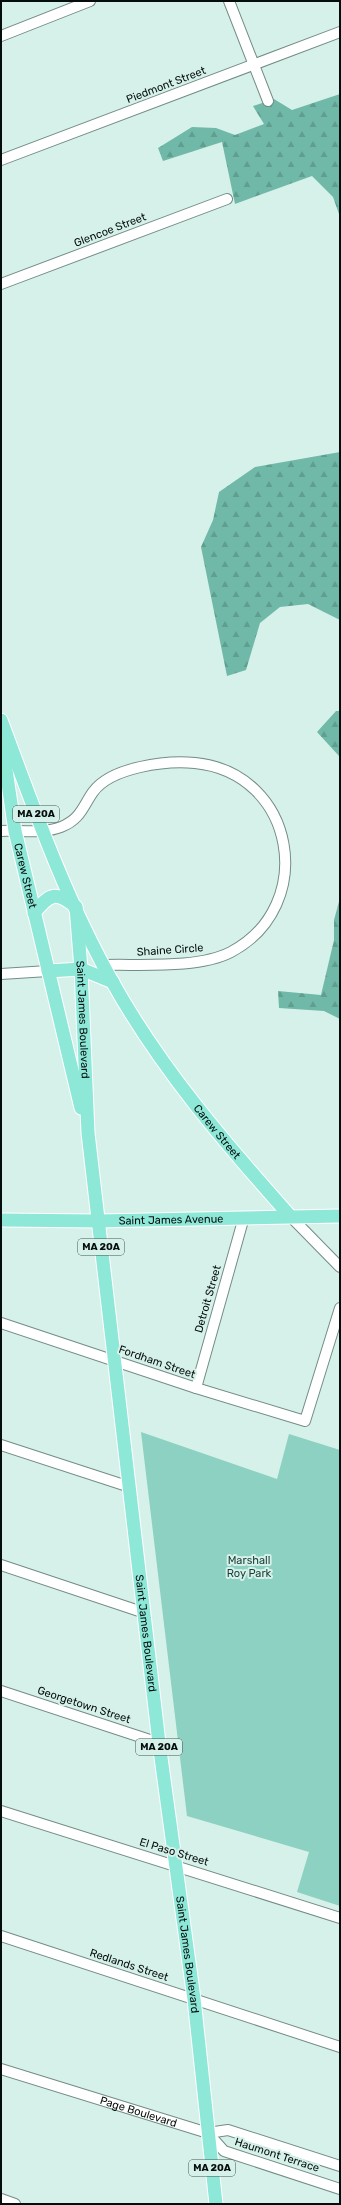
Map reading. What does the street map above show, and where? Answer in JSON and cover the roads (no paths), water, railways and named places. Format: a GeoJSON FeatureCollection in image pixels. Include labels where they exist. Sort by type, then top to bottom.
{"type":"FeatureCollection","features":[{"type":"Feature","properties":{"kind":"main road","name":"Carew Street"},"geometry":{"type":"LineString","coordinates":[[1,720],[42,830],[76,907],[113,982],[181,1087],[220,1137],[290,1216]]}},
{"type":"Feature","properties":{"kind":"main road","name":"Carew Street"},"geometry":{"type":"LineString","coordinates":[[1,736],[14,830],[48,971]]}},
{"type":"Feature","properties":{"kind":"main road"},"geometry":{"type":"LineString","coordinates":[[34,912],[45,899],[55,895],[64,898],[76,907]]}},
{"type":"Feature","properties":{"kind":"main road","name":"Saint James Boulevard"},"geometry":{"type":"LineString","coordinates":[[76,907],[81,968],[88,1133],[159,1743],[177,1865],[194,1999],[208,2133]]}},
{"type":"Feature","properties":{"kind":"main road"},"geometry":{"type":"LineString","coordinates":[[48,971],[81,968],[113,982]]}},
{"type":"Feature","properties":{"kind":"main road","name":"Saint James Boulevard"},"geometry":{"type":"LineString","coordinates":[[48,971],[69,1064],[88,1133]]}},
{"type":"Feature","properties":{"kind":"main road","name":"Saint James Avenue"},"geometry":{"type":"LineString","coordinates":[[1,1220],[98,1221],[340,1216]]}},
{"type":"Feature","properties":{"kind":"main road","name":"MA 20A"},"geometry":{"type":"LineString","coordinates":[[208,2133],[216,2204]]}},
{"type":"Feature","properties":{"kind":"street"},"geometry":{"type":"LineString","coordinates":[[1,36],[90,1]]}},
{"type":"Feature","properties":{"kind":"street"},"geometry":{"type":"LineString","coordinates":[[229,1],[268,101]]}},
{"type":"Feature","properties":{"kind":"street","name":"Piedmont Street"},"geometry":{"type":"LineString","coordinates":[[1,160],[340,32]]}},
{"type":"Feature","properties":{"kind":"street","name":"Glencoe Street"},"geometry":{"type":"LineString","coordinates":[[1,284],[227,199]]}},
{"type":"Feature","properties":{"kind":"street","name":"Shaine Circle"},"geometry":{"type":"LineString","coordinates":[[42,830],[62,827],[82,813],[94,791],[108,780],[124,772],[169,762],[203,764],[234,775],[261,796],[278,822],[283,841],[285,861],[281,890],[270,916],[251,938],[218,958],[197,962],[105,965]]}},
{"type":"Feature","properties":{"kind":"street"},"geometry":{"type":"LineString","coordinates":[[1,831],[14,830]]}},
{"type":"Feature","properties":{"kind":"street","name":"Carew Street"},"geometry":{"type":"LineString","coordinates":[[14,830],[42,830]]}},
{"type":"Feature","properties":{"kind":"street"},"geometry":{"type":"LineString","coordinates":[[1,974],[48,971]]}},
{"type":"Feature","properties":{"kind":"street","name":"Carew Street"},"geometry":{"type":"LineString","coordinates":[[290,1216],[340,1267]]}},
{"type":"Feature","properties":{"kind":"street","name":"Detroit Street"},"geometry":{"type":"LineString","coordinates":[[196,1388],[244,1217]]}},
{"type":"Feature","properties":{"kind":"street","name":"Fordham Street"},"geometry":{"type":"LineString","coordinates":[[1,1323],[196,1388],[305,1421],[340,1308]]}},
{"type":"Feature","properties":{"kind":"street"},"geometry":{"type":"LineString","coordinates":[[1,1445],[130,1487]]}},
{"type":"Feature","properties":{"kind":"street"},"geometry":{"type":"LineString","coordinates":[[1,1566],[145,1613]]}},
{"type":"Feature","properties":{"kind":"street","name":"Georgetown Street"},"geometry":{"type":"LineString","coordinates":[[1,1691],[159,1743]]}},
{"type":"Feature","properties":{"kind":"street","name":"El Paso Street"},"geometry":{"type":"LineString","coordinates":[[1,1811],[177,1865],[340,1918]]}},
{"type":"Feature","properties":{"kind":"street","name":"Redlands Street"},"geometry":{"type":"LineString","coordinates":[[1,1936],[340,2047]]}},
{"type":"Feature","properties":{"kind":"street","name":"Page Boulevard"},"geometry":{"type":"LineString","coordinates":[[1,2069],[208,2133]]}},
{"type":"Feature","properties":{"kind":"street","name":"Haumont Terrace"},"geometry":{"type":"LineString","coordinates":[[208,2133],[228,2130],[340,2166]]}},
{"type":"Feature","properties":{"kind":"street","name":"Haumont Terrace"},"geometry":{"type":"LineString","coordinates":[[208,2133],[224,2151],[340,2189]]}},
{"type":"Feature","properties":{"kind":"street"},"geometry":{"type":"LineString","coordinates":[[1,2199],[15,2204]]}},
{"type":"Feature","properties":{"kind":"park label","name":"Marshall Roy Park"},"geometry":{"type":"Point","coordinates":[249,1566]}}]}
